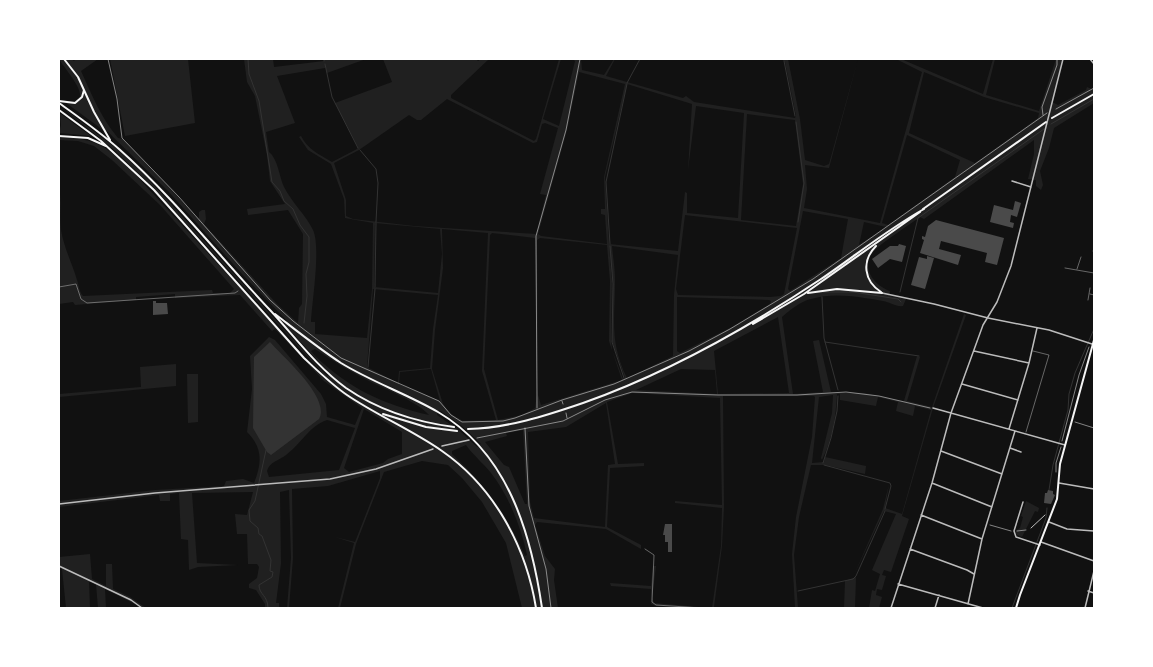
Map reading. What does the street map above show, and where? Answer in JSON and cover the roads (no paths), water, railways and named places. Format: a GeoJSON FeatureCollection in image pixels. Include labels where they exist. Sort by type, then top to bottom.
{"type":"FeatureCollection","features":[{"type":"Feature","properties":{"kind":"main road"},"geometry":{"type":"LineString","coordinates":[[64,59],[78,77],[94,112],[112,143]]}},
{"type":"Feature","properties":{"kind":"main road"},"geometry":{"type":"LineString","coordinates":[[59,102],[75,104],[82,97],[84,89]]}},
{"type":"Feature","properties":{"kind":"main road"},"geometry":{"type":"LineString","coordinates":[[1052,118],[1094,94]]}},
{"type":"Feature","properties":{"kind":"main road"},"geometry":{"type":"LineString","coordinates":[[59,102],[112,143],[160,188],[329,375],[354,393],[374,404],[402,415],[454,427]]}},
{"type":"Feature","properties":{"kind":"main road"},"geometry":{"type":"LineString","coordinates":[[59,110],[109,148],[154,190],[315,369],[339,390],[433,445],[469,474],[502,516],[524,561],[536,608]]}},
{"type":"Feature","properties":{"kind":"main road"},"geometry":{"type":"LineString","coordinates":[[746,327],[759,322],[804,294],[880,242],[1046,122]]}},
{"type":"Feature","properties":{"kind":"main road"},"geometry":{"type":"LineString","coordinates":[[59,136],[88,138],[109,148]]}},
{"type":"Feature","properties":{"kind":"main road"},"geometry":{"type":"LineString","coordinates":[[468,430],[516,424],[559,411],[620,389],[667,369],[746,327],[924,209]]}},
{"type":"Feature","properties":{"kind":"main road"},"geometry":{"type":"LineString","coordinates":[[880,242],[871,251],[867,258],[866,270],[870,282],[882,293]]}},
{"type":"Feature","properties":{"kind":"main road"},"geometry":{"type":"LineString","coordinates":[[804,294],[813,291],[837,289],[882,293]]}},
{"type":"Feature","properties":{"kind":"main road"},"geometry":{"type":"LineString","coordinates":[[272,312],[318,348],[342,363],[438,412],[461,428],[479,446],[499,472],[520,514],[532,553],[542,608]]}},
{"type":"Feature","properties":{"kind":"main road"},"geometry":{"type":"LineString","coordinates":[[1016,608],[1039,544],[1049,522],[1058,493],[1060,464],[1091,344],[1094,340]]}},
{"type":"Feature","properties":{"kind":"main road"},"geometry":{"type":"LineString","coordinates":[[378,413],[421,426],[457,431]]}},
{"type":"Feature","properties":{"kind":"street"},"geometry":{"type":"LineString","coordinates":[[891,608],[932,483],[951,413],[974,351],[988,318],[997,302],[1011,266],[1063,59]]}},
{"type":"Feature","properties":{"kind":"street"},"geometry":{"type":"LineString","coordinates":[[1090,59],[1094,64]]}},
{"type":"Feature","properties":{"kind":"street"},"geometry":{"type":"LineString","coordinates":[[1012,181],[1031,187]]}},
{"type":"Feature","properties":{"kind":"street"},"geometry":{"type":"LineString","coordinates":[[882,293],[1037,328],[1091,344]]}},
{"type":"Feature","properties":{"kind":"street"},"geometry":{"type":"LineString","coordinates":[[1010,429],[1029,363],[1037,328]]}},
{"type":"Feature","properties":{"kind":"street"},"geometry":{"type":"LineString","coordinates":[[974,351],[1029,363]]}},
{"type":"Feature","properties":{"kind":"street"},"geometry":{"type":"LineString","coordinates":[[962,384],[1018,400]]}},
{"type":"Feature","properties":{"kind":"street"},"geometry":{"type":"LineString","coordinates":[[933,408],[1065,445]]}},
{"type":"Feature","properties":{"kind":"street"},"geometry":{"type":"LineString","coordinates":[[968,604],[982,539],[1015,431]]}},
{"type":"Feature","properties":{"kind":"street"},"geometry":{"type":"LineString","coordinates":[[442,446],[469,440]]}},
{"type":"Feature","properties":{"kind":"street"},"geometry":{"type":"LineString","coordinates":[[1010,448],[1021,452]]}},
{"type":"Feature","properties":{"kind":"street"},"geometry":{"type":"LineString","coordinates":[[59,504],[147,494],[254,486],[348,476],[376,469],[433,449]]}},
{"type":"Feature","properties":{"kind":"street"},"geometry":{"type":"LineString","coordinates":[[941,451],[1002,474]]}},
{"type":"Feature","properties":{"kind":"street"},"geometry":{"type":"LineString","coordinates":[[932,483],[992,506]]}},
{"type":"Feature","properties":{"kind":"street"},"geometry":{"type":"LineString","coordinates":[[1059,483],[1094,489]]}},
{"type":"Feature","properties":{"kind":"street"},"geometry":{"type":"LineString","coordinates":[[1023,502],[1014,531],[1016,537],[1039,544]]}},
{"type":"Feature","properties":{"kind":"street"},"geometry":{"type":"LineString","coordinates":[[921,515],[982,539]]}},
{"type":"Feature","properties":{"kind":"street"},"geometry":{"type":"LineString","coordinates":[[1031,528],[1045,515]]}},
{"type":"Feature","properties":{"kind":"street"},"geometry":{"type":"LineString","coordinates":[[1049,522],[1067,530],[1094,532]]}},
{"type":"Feature","properties":{"kind":"street"},"geometry":{"type":"LineString","coordinates":[[1041,542],[1094,561]]}},
{"type":"Feature","properties":{"kind":"street"},"geometry":{"type":"LineString","coordinates":[[910,549],[974,574]]}},
{"type":"Feature","properties":{"kind":"street"},"geometry":{"type":"LineString","coordinates":[[59,566],[126,597],[142,608]]}},
{"type":"Feature","properties":{"kind":"street"},"geometry":{"type":"LineString","coordinates":[[1084,608],[1094,571]]}},
{"type":"Feature","properties":{"kind":"street"},"geometry":{"type":"LineString","coordinates":[[898,584],[975,607],[983,608]]}},
{"type":"Feature","properties":{"kind":"street"},"geometry":{"type":"LineString","coordinates":[[1088,591],[1094,593]]}},
{"type":"Feature","properties":{"kind":"street"},"geometry":{"type":"LineString","coordinates":[[935,608],[939,595]]}},
{"type":"Feature","properties":{"kind":"lane"},"geometry":{"type":"LineString","coordinates":[[1077,270],[1081,256]]}},
{"type":"Feature","properties":{"kind":"lane"},"geometry":{"type":"LineString","coordinates":[[1065,268],[1094,273]]}},
{"type":"Feature","properties":{"kind":"lane"},"geometry":{"type":"LineString","coordinates":[[59,287],[76,284],[81,299],[87,302],[235,293],[238,291]]}},
{"type":"Feature","properties":{"kind":"lane"},"geometry":{"type":"LineString","coordinates":[[1088,300],[1090,288]]}},
{"type":"Feature","properties":{"kind":"lane"},"geometry":{"type":"LineString","coordinates":[[1089,294],[1094,295]]}},
{"type":"Feature","properties":{"kind":"lane"},"geometry":{"type":"LineString","coordinates":[[1025,434],[1049,355],[1032,351]]}},
{"type":"Feature","properties":{"kind":"lane"},"geometry":{"type":"LineString","coordinates":[[645,549],[654,555],[652,602],[656,605],[701,608]]}},
{"type":"Feature","properties":{"kind":"waterway"},"geometry":{"type":"LineString","coordinates":[[248,59],[249,74],[259,101],[272,182],[280,191],[284,201],[293,209],[300,225],[309,237],[309,262],[306,274],[307,296],[304,323]]}},
{"type":"Feature","properties":{"kind":"waterway"},"geometry":{"type":"LineString","coordinates":[[627,83],[640,59]]}},
{"type":"Feature","properties":{"kind":"waterway"},"geometry":{"type":"LineString","coordinates":[[784,61],[795,116]]}},
{"type":"Feature","properties":{"kind":"waterway"},"geometry":{"type":"LineString","coordinates":[[325,64],[332,97],[358,148]]}},
{"type":"Feature","properties":{"kind":"waterway"},"geometry":{"type":"LineString","coordinates":[[610,244],[606,182],[627,84]]}},
{"type":"Feature","properties":{"kind":"waterway"},"geometry":{"type":"LineString","coordinates":[[1051,124],[1094,99]]}},
{"type":"Feature","properties":{"kind":"waterway"},"geometry":{"type":"LineString","coordinates":[[796,122],[804,183],[798,222]]}},
{"type":"Feature","properties":{"kind":"waterway"},"geometry":{"type":"LineString","coordinates":[[900,292],[918,218],[1044,129]]}},
{"type":"Feature","properties":{"kind":"waterway"},"geometry":{"type":"LineString","coordinates":[[360,150],[376,169],[378,183],[376,222]]}},
{"type":"Feature","properties":{"kind":"waterway"},"geometry":{"type":"LineString","coordinates":[[375,287],[376,223]]}},
{"type":"Feature","properties":{"kind":"waterway"},"geometry":{"type":"LineString","coordinates":[[610,246],[613,284],[612,342],[624,378]]}},
{"type":"Feature","properties":{"kind":"waterway"},"geometry":{"type":"LineString","coordinates":[[368,367],[375,289]]}},
{"type":"Feature","properties":{"kind":"waterway"},"geometry":{"type":"LineString","coordinates":[[822,292],[853,292],[898,299],[901,302]]}},
{"type":"Feature","properties":{"kind":"waterway"},"geometry":{"type":"LineString","coordinates":[[822,297],[824,338],[838,390]]}},
{"type":"Feature","properties":{"kind":"waterway"},"geometry":{"type":"LineString","coordinates":[[1049,490],[1053,465],[1068,410],[1069,394],[1075,373],[1094,329]]}},
{"type":"Feature","properties":{"kind":"waterway"},"geometry":{"type":"LineString","coordinates":[[825,342],[919,356]]}},
{"type":"Feature","properties":{"kind":"waterway"},"geometry":{"type":"LineString","coordinates":[[823,463],[831,438],[837,411],[838,396]]}},
{"type":"Feature","properties":{"kind":"waterway"},"geometry":{"type":"LineString","coordinates":[[266,450],[255,501],[249,510],[250,521],[258,528],[259,534],[262,536],[271,560],[270,571],[273,572],[272,577],[259,585],[260,591],[267,600],[268,608]]}},
{"type":"Feature","properties":{"kind":"waterway"},"geometry":{"type":"LineString","coordinates":[[824,465],[890,483],[891,486],[885,509]]}},
{"type":"Feature","properties":{"kind":"waterway"},"geometry":{"type":"LineString","coordinates":[[1012,608],[1046,518],[1047,508]]}},
{"type":"Feature","properties":{"kind":"waterway"},"geometry":{"type":"LineString","coordinates":[[798,591],[853,579],[856,576],[885,511]]}}]}
